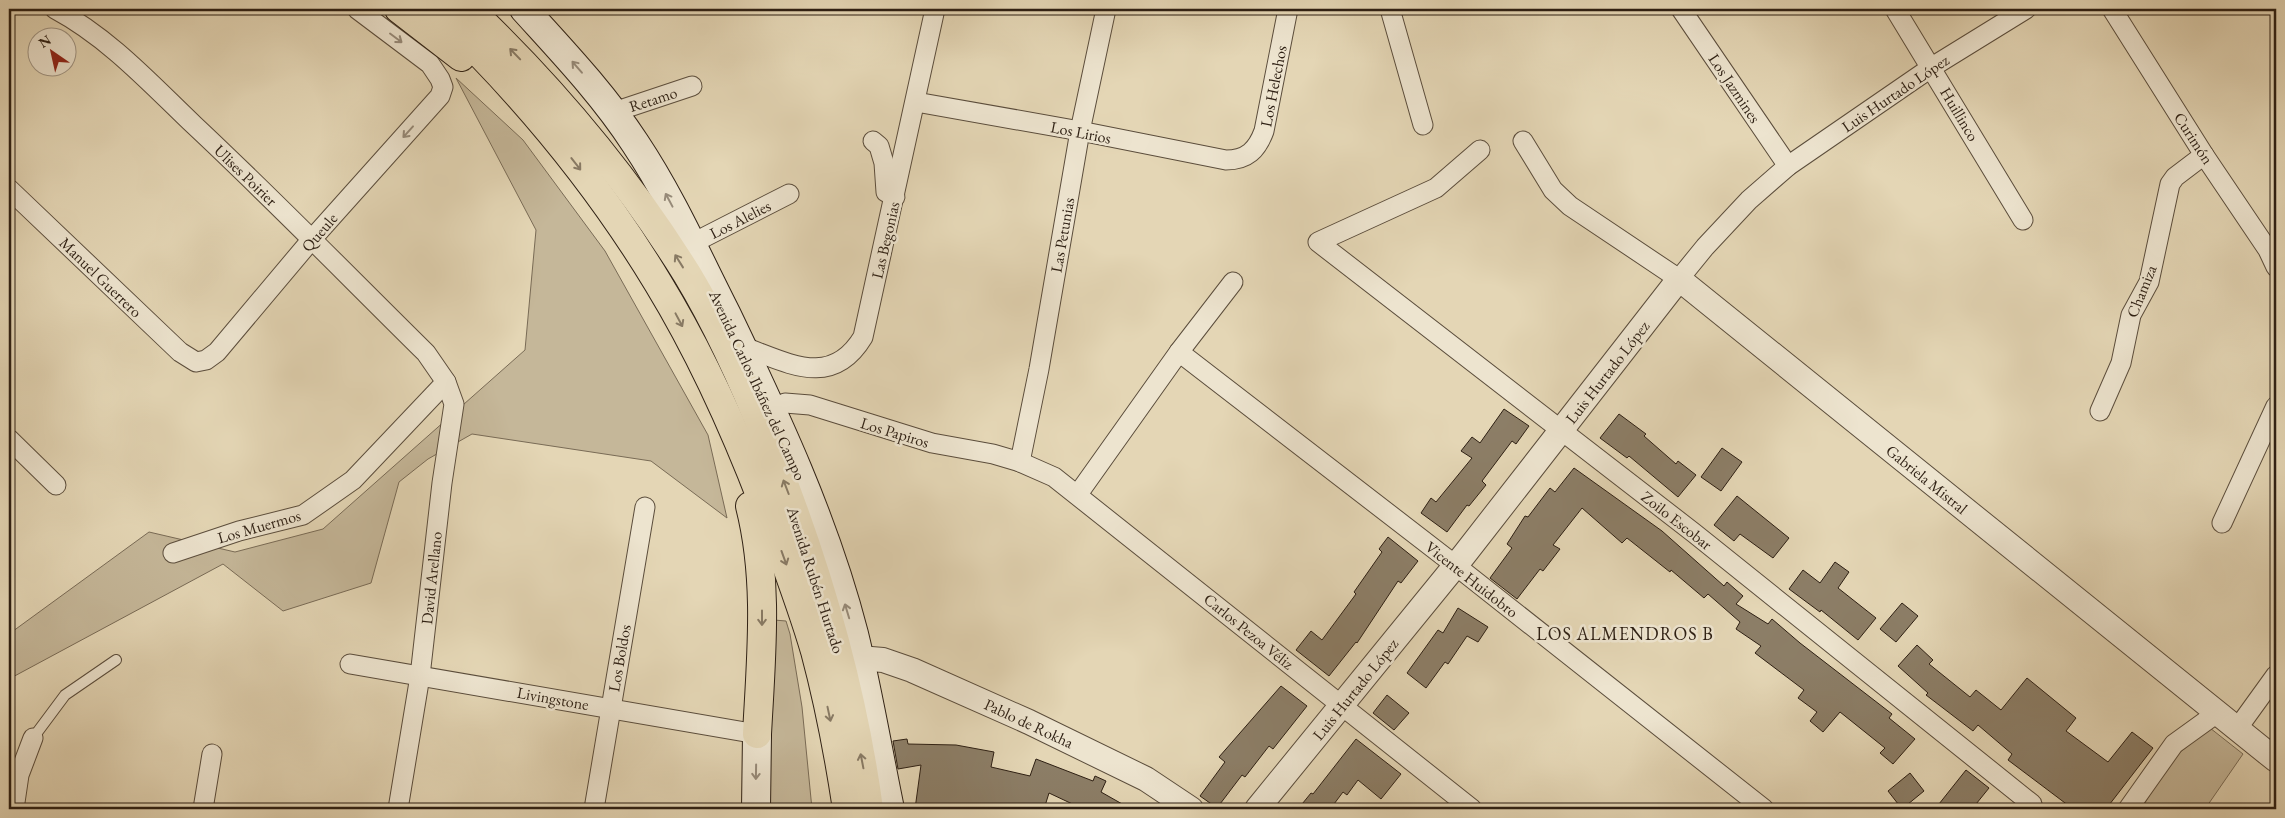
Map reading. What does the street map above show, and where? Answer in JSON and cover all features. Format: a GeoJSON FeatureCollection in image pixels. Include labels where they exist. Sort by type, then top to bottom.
{"type":"FeatureCollection","features":[{"type":"Feature","properties":{"kind":"highway"},"geometry":{"type":"LineString","coordinates":[[399,9],[443,42],[555,138]]}},
{"type":"Feature","properties":{"kind":"highway"},"geometry":{"type":"LineString","coordinates":[[435,9],[497,72],[555,138]]}},
{"type":"Feature","properties":{"kind":"highway","name":"Avenida Rubén Hurtado"},"geometry":{"type":"LineString","coordinates":[[469,9],[532,72],[604,156],[650,218],[688,277],[715,325],[759,419],[800,526],[836,640],[853,714],[869,809]]}},
{"type":"Feature","properties":{"kind":"highway","name":"Avenida Rubén Hurtado"},"geometry":{"type":"LineString","coordinates":[[555,138],[597,191],[659,284],[719,399],[761,496],[806,621],[825,693],[847,809]]}},
{"type":"Feature","properties":{"kind":"highway"},"geometry":{"type":"LineString","coordinates":[[719,399],[744,483],[757,542],[762,601],[762,645],[757,734]]}},
{"type":"Feature","properties":{"kind":"main road","name":"Avenida Carlos Ibáñez del Campo"},"geometry":{"type":"LineString","coordinates":[[524,9],[576,65],[614,112],[655,175],[692,244],[772,408],[816,513],[853,632],[890,809]]}},
{"type":"Feature","properties":{"kind":"main road"},"geometry":{"type":"LineString","coordinates":[[756,809],[757,734]]}},
{"type":"Feature","properties":{"kind":"street","name":"Ulises Poirier"},"geometry":{"type":"LineString","coordinates":[[55,9],[82,24],[108,44],[312,239],[426,353]]}},
{"type":"Feature","properties":{"kind":"street","name":"Queule"},"geometry":{"type":"LineString","coordinates":[[196,362],[206,360],[217,352],[312,239],[440,96],[443,87],[430,64],[357,9]]}},
{"type":"Feature","properties":{"kind":"street","name":"Las Begonias"},"geometry":{"type":"LineString","coordinates":[[741,346],[814,369],[829,368],[855,350],[862,337],[916,102],[935,9]]}},
{"type":"Feature","properties":{"kind":"street","name":"Las Petunias"},"geometry":{"type":"LineString","coordinates":[[1020,462],[1039,369],[1080,131],[1106,9]]}},
{"type":"Feature","properties":{"kind":"street","name":"Los Helechos"},"geometry":{"type":"LineString","coordinates":[[1246,157],[1259,145],[1264,131],[1288,9]]}},
{"type":"Feature","properties":{"kind":"street"},"geometry":{"type":"LineString","coordinates":[[1390,9],[1422,125]]}},
{"type":"Feature","properties":{"kind":"street","name":"Los Jazmines"},"geometry":{"type":"LineString","coordinates":[[1681,9],[1788,166]]}},
{"type":"Feature","properties":{"kind":"street","name":"Huillinco"},"geometry":{"type":"LineString","coordinates":[[1895,9],[2024,220]]}},
{"type":"Feature","properties":{"kind":"street","name":"Luis Hurtado López"},"geometry":{"type":"LineString","coordinates":[[1257,809],[1455,565],[1704,247],[1749,200],[1788,166],[1932,67],[2026,9]]}},
{"type":"Feature","properties":{"kind":"street","name":"Curimón"},"geometry":{"type":"LineString","coordinates":[[2112,9],[2204,155],[2268,250],[2276,266]]}},
{"type":"Feature","properties":{"kind":"street","name":"Retamo"},"geometry":{"type":"LineString","coordinates":[[614,112],[692,86]]}},
{"type":"Feature","properties":{"kind":"street","name":"Los Lirios"},"geometry":{"type":"LineString","coordinates":[[916,102],[1080,131],[1226,160],[1246,157]]}},
{"type":"Feature","properties":{"kind":"street","name":"Gabriela Mistral"},"geometry":{"type":"LineString","coordinates":[[1523,141],[1553,190],[1570,206],[1679,279],[2276,760]]}},
{"type":"Feature","properties":{"kind":"street"},"geometry":{"type":"LineString","coordinates":[[873,142],[880,146],[884,163],[886,192],[895,196]]}},
{"type":"Feature","properties":{"kind":"street","name":"Zoilo Escobar"},"geometry":{"type":"LineString","coordinates":[[1480,150],[1436,188],[1318,242],[1561,430],[2032,804]]}},
{"type":"Feature","properties":{"kind":"street","name":"Chamiza"},"geometry":{"type":"LineString","coordinates":[[2100,411],[2121,363],[2131,315],[2149,282],[2170,184],[2175,177],[2204,155]]}},
{"type":"Feature","properties":{"kind":"street","name":"Manuel Guerrero"},"geometry":{"type":"LineString","coordinates":[[9,189],[180,352],[196,362]]}},
{"type":"Feature","properties":{"kind":"street","name":"Los Alelies"},"geometry":{"type":"LineString","coordinates":[[692,244],[789,194]]}},
{"type":"Feature","properties":{"kind":"street"},"geometry":{"type":"LineString","coordinates":[[1078,494],[1178,352],[1233,282]]}},
{"type":"Feature","properties":{"kind":"street","name":"Vicente Huidobro"},"geometry":{"type":"LineString","coordinates":[[1178,352],[1455,565],[1764,809]]}},
{"type":"Feature","properties":{"kind":"street","name":"David Arellano"},"geometry":{"type":"LineString","coordinates":[[398,809],[420,676],[442,483],[454,404],[446,382],[426,353]]}},
{"type":"Feature","properties":{"kind":"street","name":"Los Muermos"},"geometry":{"type":"LineString","coordinates":[[173,553],[238,531],[303,515],[353,480],[446,382]]}},
{"type":"Feature","properties":{"kind":"street","name":"Los Papiros"},"geometry":{"type":"LineString","coordinates":[[772,408],[785,403],[810,406],[932,443],[993,454],[1020,462]]}},
{"type":"Feature","properties":{"kind":"street"},"geometry":{"type":"LineString","coordinates":[[2222,523],[2276,406]]}},
{"type":"Feature","properties":{"kind":"street"},"geometry":{"type":"LineString","coordinates":[[9,439],[56,486]]}},
{"type":"Feature","properties":{"kind":"street","name":"Carlos Pezoa Véliz"},"geometry":{"type":"LineString","coordinates":[[1020,462],[1054,477],[1078,494],[1472,809]]}},
{"type":"Feature","properties":{"kind":"street","name":"Los Boldos"},"geometry":{"type":"LineString","coordinates":[[594,809],[645,507]]}},
{"type":"Feature","properties":{"kind":"street","name":"Pablo de Rokha"},"geometry":{"type":"LineString","coordinates":[[859,658],[884,660],[912,670],[1029,722],[1146,779],[1192,809]]}},
{"type":"Feature","properties":{"kind":"street","name":"Livingstone"},"geometry":{"type":"LineString","coordinates":[[350,664],[757,734]]}},
{"type":"Feature","properties":{"kind":"street"},"geometry":{"type":"LineString","coordinates":[[2237,729],[2276,675]]}},
{"type":"Feature","properties":{"kind":"street"},"geometry":{"type":"LineString","coordinates":[[2128,809],[2174,744],[2216,713]]}},
{"type":"Feature","properties":{"kind":"street"},"geometry":{"type":"LineString","coordinates":[[14,809],[19,775],[33,738]]}},
{"type":"Feature","properties":{"kind":"street"},"geometry":{"type":"LineString","coordinates":[[203,809],[212,754]]}},
{"type":"Feature","properties":{"kind":"lane"},"geometry":{"type":"LineString","coordinates":[[33,738],[65,695],[116,660]]}},
{"type":"Feature","properties":{"kind":"shaded area"},"geometry":{"type":"Polygon","coordinates":[[[456,78],[523,140],[605,251],[708,435],[727,518],[651,461],[472,434],[428,459],[399,482],[371,583],[283,611],[223,564],[9,679],[9,634],[149,532],[235,552],[323,529],[525,350],[536,230],[456,78]]]}},
{"type":"Feature","properties":{"kind":"shaded area"},"geometry":{"type":"Polygon","coordinates":[[[774,620],[786,621],[790,634],[802,707],[812,809],[767,809],[774,620]]]}},
{"type":"Feature","properties":{"kind":"shaded area"},"geometry":{"type":"Polygon","coordinates":[[[2210,728],[2243,754],[2205,809],[2141,809],[2173,758],[2210,728]]]}},
{"type":"Feature","properties":{"kind":"building"},"geometry":{"type":"Polygon","coordinates":[[[1504,409],[1529,426],[1516,444],[1512,441],[1482,481],[1486,485],[1469,506],[1467,505],[1447,532],[1421,513],[1431,498],[1436,502],[1472,458],[1461,451],[1472,437],[1480,443],[1504,409]]]}},
{"type":"Feature","properties":{"kind":"building"},"geometry":{"type":"Polygon","coordinates":[[[1619,414],[1646,434],[1644,436],[1676,464],[1678,461],[1696,475],[1678,497],[1629,456],[1627,458],[1600,438],[1619,414]]]}},
{"type":"Feature","properties":{"kind":"building"},"geometry":{"type":"Polygon","coordinates":[[[1722,448],[1742,462],[1721,491],[1701,477],[1722,448]]]}},
{"type":"Feature","properties":{"kind":"building"},"geometry":{"type":"Polygon","coordinates":[[[1574,468],[1662,531],[1724,586],[1727,582],[1743,596],[1736,604],[1768,624],[1772,619],[1892,714],[1889,718],[1915,739],[1893,764],[1880,753],[1885,748],[1840,712],[1823,732],[1810,721],[1817,712],[1798,698],[1804,690],[1755,653],[1761,646],[1736,629],[1740,622],[1708,594],[1704,598],[1671,570],[1670,572],[1627,538],[1622,543],[1582,508],[1553,545],[1560,549],[1543,571],[1540,569],[1517,599],[1490,578],[1512,548],[1507,544],[1525,516],[1528,517],[1550,488],[1555,492],[1574,468]]]}},
{"type":"Feature","properties":{"kind":"building"},"geometry":{"type":"Polygon","coordinates":[[[1737,496],[1789,538],[1773,558],[1740,534],[1734,541],[1714,525],[1737,496]]]}},
{"type":"Feature","properties":{"kind":"building"},"geometry":{"type":"Polygon","coordinates":[[[1388,537],[1418,561],[1401,583],[1398,581],[1357,643],[1329,676],[1296,650],[1311,631],[1322,640],[1356,594],[1354,592],[1382,552],[1379,549],[1388,537]]]}},
{"type":"Feature","properties":{"kind":"building"},"geometry":{"type":"Polygon","coordinates":[[[1835,562],[1849,572],[1838,588],[1876,618],[1858,640],[1821,610],[1820,612],[1789,589],[1803,570],[1820,583],[1835,562]]]}},
{"type":"Feature","properties":{"kind":"building"},"geometry":{"type":"Polygon","coordinates":[[[1902,603],[1918,616],[1896,642],[1880,629],[1902,603]]]}},
{"type":"Feature","properties":{"kind":"building"},"geometry":{"type":"Polygon","coordinates":[[[1458,608],[1488,627],[1478,642],[1467,636],[1448,664],[1445,662],[1426,688],[1407,673],[1438,630],[1443,633],[1458,608]]]}},
{"type":"Feature","properties":{"kind":"building"},"geometry":{"type":"Polygon","coordinates":[[[1917,645],[1933,660],[1929,664],[1970,697],[1976,690],[2001,710],[2027,678],[2076,718],[2066,731],[2108,762],[2132,732],[2153,748],[2106,809],[2073,809],[2008,760],[2012,754],[1978,725],[1973,731],[1926,695],[1928,693],[1898,666],[1917,645]]]}},
{"type":"Feature","properties":{"kind":"building"},"geometry":{"type":"Polygon","coordinates":[[[1281,686],[1307,706],[1273,749],[1269,746],[1245,777],[1242,775],[1217,808],[1200,796],[1225,762],[1219,757],[1281,686]]]}},
{"type":"Feature","properties":{"kind":"building"},"geometry":{"type":"Polygon","coordinates":[[[1387,695],[1409,713],[1394,730],[1373,713],[1387,695]]]}},
{"type":"Feature","properties":{"kind":"building"},"geometry":{"type":"Polygon","coordinates":[[[907,739],[908,744],[956,745],[994,752],[991,767],[1030,776],[1036,759],[1093,781],[1095,776],[1106,781],[1101,792],[1131,809],[1083,809],[1049,793],[1044,809],[1034,809],[1018,805],[1017,809],[962,809],[946,805],[946,809],[915,809],[921,765],[898,769],[893,741],[907,739]]]}},
{"type":"Feature","properties":{"kind":"building"},"geometry":{"type":"Polygon","coordinates":[[[1356,739],[1401,774],[1381,799],[1358,780],[1347,795],[1343,792],[1332,809],[1298,809],[1311,793],[1313,794],[1356,739]]]}},
{"type":"Feature","properties":{"kind":"building"},"geometry":{"type":"Polygon","coordinates":[[[1966,770],[1989,788],[1972,809],[1935,809],[1966,770]]]}},
{"type":"Feature","properties":{"kind":"building"},"geometry":{"type":"Polygon","coordinates":[[[1910,773],[1924,791],[1902,809],[1888,791],[1910,773]]]}},
{"type":"Feature","properties":{"kind":"district","name":"LOS ALMENDROS B"},"geometry":{"type":"Point","coordinates":[1625,634]}}]}
